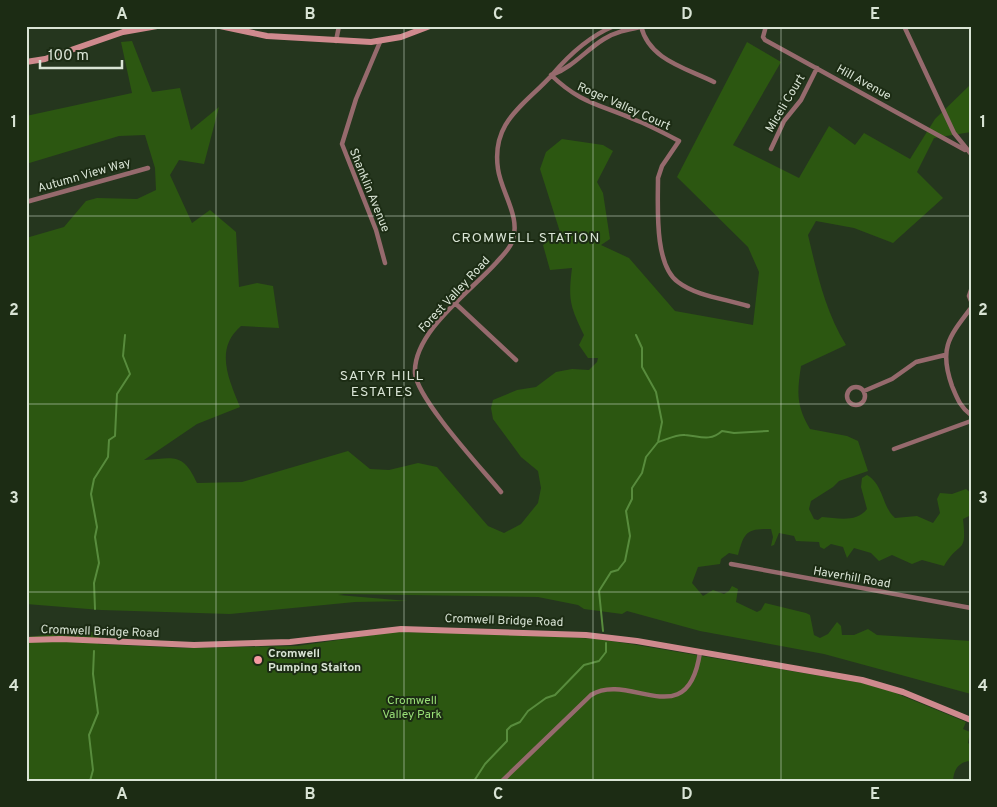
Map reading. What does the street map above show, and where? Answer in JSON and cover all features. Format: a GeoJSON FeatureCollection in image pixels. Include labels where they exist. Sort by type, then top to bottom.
{"type":"FeatureCollection","features":[{"type":"Feature","properties":{"kind":"main road"},"geometry":{"type":"LineString","coordinates":[[26,62],[45,59],[122,29],[157,26]]}},
{"type":"Feature","properties":{"kind":"main road"},"geometry":{"type":"LineString","coordinates":[[220,26],[268,36],[380,42],[401,37],[430,26]]}},
{"type":"Feature","properties":{"kind":"main road","name":"Cromwell Bridge Road"},"geometry":{"type":"LineString","coordinates":[[26,640],[61,639],[194,645],[307,642],[376,630],[411,629],[586,635],[637,641],[881,685],[971,720]]}},
{"type":"Feature","properties":{"kind":"street"},"geometry":{"type":"LineString","coordinates":[[336,41],[339,26]]}},
{"type":"Feature","properties":{"kind":"street","name":"Forest Valley Road"},"geometry":{"type":"LineString","coordinates":[[501,492],[425,398],[416,380],[415,363],[421,345],[456,304],[493,266],[512,242],[514,233],[513,217],[500,181],[497,158],[498,147],[504,129],[512,113],[559,65],[589,41],[614,26]]}},
{"type":"Feature","properties":{"kind":"street"},"geometry":{"type":"LineString","coordinates":[[643,26],[646,42],[654,52],[714,82]]}},
{"type":"Feature","properties":{"kind":"street","name":"Forest Valley Road"},"geometry":{"type":"LineString","coordinates":[[551,75],[564,70],[604,39],[620,32],[643,26]]}},
{"type":"Feature","properties":{"kind":"street","name":"Hill Avenue"},"geometry":{"type":"LineString","coordinates":[[766,26],[763,37],[765,40],[971,154]]}},
{"type":"Feature","properties":{"kind":"street"},"geometry":{"type":"LineString","coordinates":[[904,26],[954,133],[965,150]]}},
{"type":"Feature","properties":{"kind":"street","name":"Shanklin Avenue"},"geometry":{"type":"LineString","coordinates":[[380,42],[355,102],[342,144],[376,230],[385,263]]}},
{"type":"Feature","properties":{"kind":"street","name":"Miceli Court"},"geometry":{"type":"LineString","coordinates":[[772,148],[784,121],[801,100],[817,68]]}},
{"type":"Feature","properties":{"kind":"street","name":"Roger Valley Court"},"geometry":{"type":"LineString","coordinates":[[551,75],[568,92],[580,99],[633,119],[679,141],[662,166],[658,178],[663,262],[673,277],[684,286],[748,306]]}},
{"type":"Feature","properties":{"kind":"street","name":"Autumn View Way"},"geometry":{"type":"LineString","coordinates":[[26,202],[148,168]]}},
{"type":"Feature","properties":{"kind":"street"},"geometry":{"type":"LineString","coordinates":[[971,290],[969,296],[971,301]]}},
{"type":"Feature","properties":{"kind":"street"},"geometry":{"type":"LineString","coordinates":[[456,304],[516,360]]}},
{"type":"Feature","properties":{"kind":"street"},"geometry":{"type":"LineString","coordinates":[[971,308],[953,332],[944,355],[947,370],[960,405],[971,415]]}},
{"type":"Feature","properties":{"kind":"street"},"geometry":{"type":"LineString","coordinates":[[864,391],[892,379],[916,362],[944,355]]}},
{"type":"Feature","properties":{"kind":"street"},"geometry":{"type":"LineString","coordinates":[[859,387],[864,391],[865,397],[860,404],[855,405],[850,402],[848,393],[851,388],[859,387]]}},
{"type":"Feature","properties":{"kind":"street"},"geometry":{"type":"LineString","coordinates":[[894,449],[971,421]]}},
{"type":"Feature","properties":{"kind":"street","name":"Haverhill Road"},"geometry":{"type":"LineString","coordinates":[[731,564],[971,608]]}},
{"type":"Feature","properties":{"kind":"street"},"geometry":{"type":"LineString","coordinates":[[502,781],[597,691],[614,688],[662,698],[677,693],[695,676],[700,652]]}},
{"type":"Feature","properties":{"kind":"green space"},"geometry":{"type":"Polygon","coordinates":[[[132,41],[152,92],[180,88],[191,130],[219,107],[204,164],[179,160],[170,175],[192,223],[210,210],[236,232],[239,287],[257,283],[273,286],[279,328],[241,326],[233,335],[228,345],[226,365],[228,376],[240,407],[197,424],[144,460],[176,459],[187,466],[197,483],[242,482],[348,451],[370,469],[389,470],[418,463],[437,467],[488,526],[504,533],[521,524],[538,503],[541,488],[538,471],[521,457],[493,419],[491,408],[493,400],[517,390],[536,387],[556,372],[572,369],[589,370],[597,362],[598,358],[588,358],[579,345],[584,335],[571,303],[572,268],[550,270],[543,245],[560,232],[540,169],[546,152],[562,139],[603,145],[613,151],[597,182],[603,193],[610,239],[601,245],[629,258],[675,311],[753,325],[759,272],[748,247],[677,177],[747,42],[781,62],[733,145],[799,178],[829,126],[855,145],[864,133],[910,159],[935,119],[971,84],[971,132],[934,138],[917,172],[943,198],[893,243],[854,228],[816,221],[808,235],[818,278],[827,305],[846,345],[801,366],[798,391],[802,413],[810,429],[847,436],[858,441],[868,471],[839,481],[811,501],[809,509],[814,519],[818,520],[822,517],[846,519],[863,513],[867,509],[861,487],[862,478],[867,475],[877,484],[888,508],[895,518],[917,516],[933,523],[940,513],[937,499],[940,493],[952,494],[966,489],[971,493],[971,515],[963,519],[963,543],[944,566],[922,560],[912,564],[892,555],[879,561],[871,553],[854,548],[847,558],[843,547],[831,544],[824,549],[820,547],[819,542],[796,541],[794,536],[779,533],[774,545],[771,546],[773,537],[771,529],[756,530],[747,533],[744,537],[738,555],[729,553],[721,559],[720,564],[698,567],[692,583],[703,596],[713,590],[724,594],[732,586],[738,589],[736,602],[757,612],[761,610],[765,603],[806,613],[810,615],[814,635],[820,638],[828,634],[837,622],[841,626],[842,635],[854,635],[868,629],[877,635],[971,641],[971,694],[824,654],[700,631],[627,611],[622,614],[584,609],[578,605],[538,597],[344,594],[338,595],[408,601],[355,602],[230,614],[101,610],[26,604],[26,238],[64,227],[86,201],[97,198],[137,199],[156,190],[155,168],[145,135],[119,136],[26,164],[26,116],[132,93],[121,42],[132,41]]]}},
{"type":"Feature","properties":{"kind":"green space","name":"Cromwell Valley Park"},"geometry":{"type":"Polygon","coordinates":[[[75,632],[99,632],[98,644],[182,648],[297,646],[393,632],[519,634],[597,639],[862,683],[893,692],[966,722],[963,729],[970,732],[968,743],[971,745],[971,763],[968,761],[964,762],[959,766],[955,771],[953,781],[26,781],[26,637],[75,632]]]}},
{"type":"Feature","properties":{"kind":"waterway"},"geometry":{"type":"LineString","coordinates":[[95,609],[94,583],[99,563],[95,537],[97,527],[91,494],[94,479],[108,457],[109,440],[115,436],[117,394],[130,374],[123,356],[125,335]]}},
{"type":"Feature","properties":{"kind":"waterway"},"geometry":{"type":"LineString","coordinates":[[603,631],[599,591],[611,572],[618,570],[625,561],[630,536],[626,511],[632,499],[632,488],[642,473],[646,457],[658,442],[662,422],[656,392],[642,367],[642,348],[636,335]]}},
{"type":"Feature","properties":{"kind":"waterway"},"geometry":{"type":"LineString","coordinates":[[658,442],[682,435],[704,438],[722,431],[734,433],[768,431]]}},
{"type":"Feature","properties":{"kind":"waterway"},"geometry":{"type":"LineString","coordinates":[[474,781],[485,764],[507,741],[507,730],[520,722],[528,711],[546,698],[555,695],[584,665],[599,661],[606,652],[606,643]]}},
{"type":"Feature","properties":{"kind":"waterway"},"geometry":{"type":"LineString","coordinates":[[90,781],[93,770],[89,735],[98,713],[93,674],[94,651]]}},
{"type":"Feature","properties":{"kind":"place","name":"Cromwell Pumping Staiton"},"geometry":{"type":"Point","coordinates":[258,660]}},
{"type":"Feature","properties":{"kind":"district","name":"CROMWELL STATION"},"geometry":{"type":"Point","coordinates":[526,237]}},
{"type":"Feature","properties":{"kind":"district","name":"SATYR HILL ESTATES"},"geometry":{"type":"Point","coordinates":[382,384]}}]}
